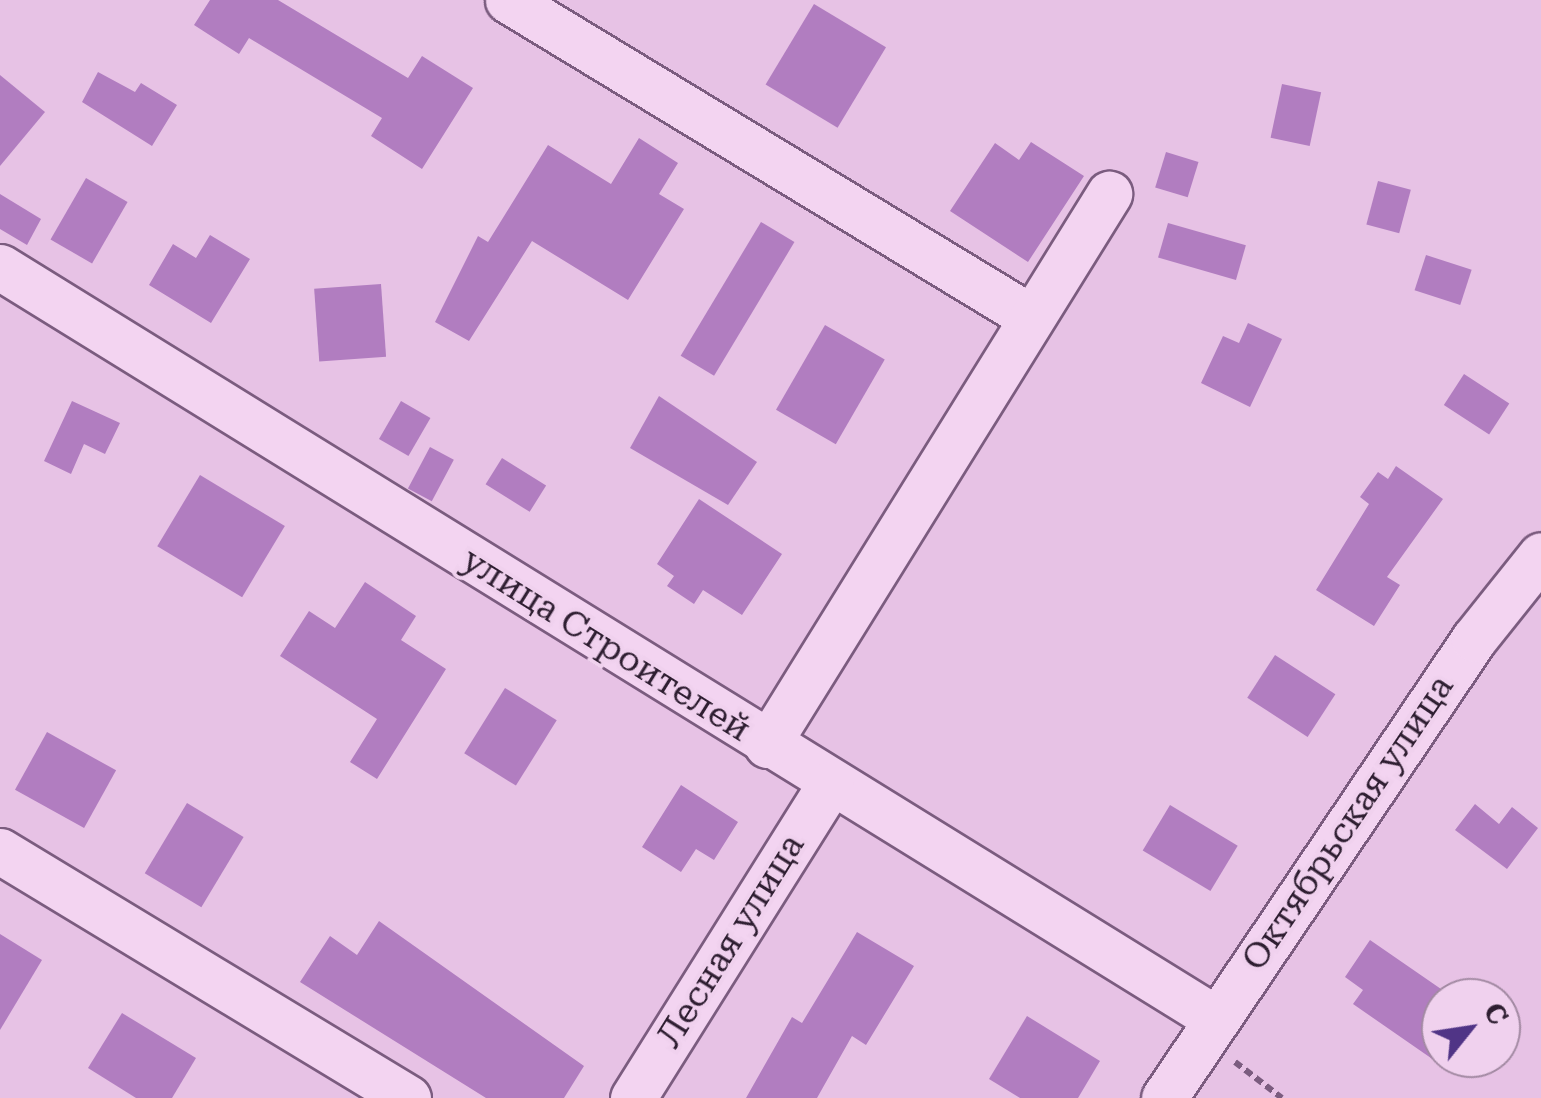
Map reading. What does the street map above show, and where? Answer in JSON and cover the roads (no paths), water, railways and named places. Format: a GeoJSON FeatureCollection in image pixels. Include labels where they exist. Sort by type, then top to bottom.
{"type":"FeatureCollection","features":[{"type":"Feature","properties":{"kind":"street"},"geometry":{"type":"LineString","coordinates":[[508,0],[1029,316]]}},
{"type":"Feature","properties":{"kind":"street"},"geometry":{"type":"LineString","coordinates":[[767,745],[1108,194]]}},
{"type":"Feature","properties":{"kind":"street","name":"улица Строителей"},"geometry":{"type":"LineString","coordinates":[[0,267],[830,784],[1208,1027]]}},
{"type":"Feature","properties":{"kind":"street","name":"Октябрьская улица"},"geometry":{"type":"LineString","coordinates":[[1164,1098],[1208,1027],[1541,554]]}},
{"type":"Feature","properties":{"kind":"street","name":"Лесная улица"},"geometry":{"type":"LineString","coordinates":[[632,1098],[830,784]]}},
{"type":"Feature","properties":{"kind":"street"},"geometry":{"type":"LineString","coordinates":[[0,852],[408,1098]]}}]}
